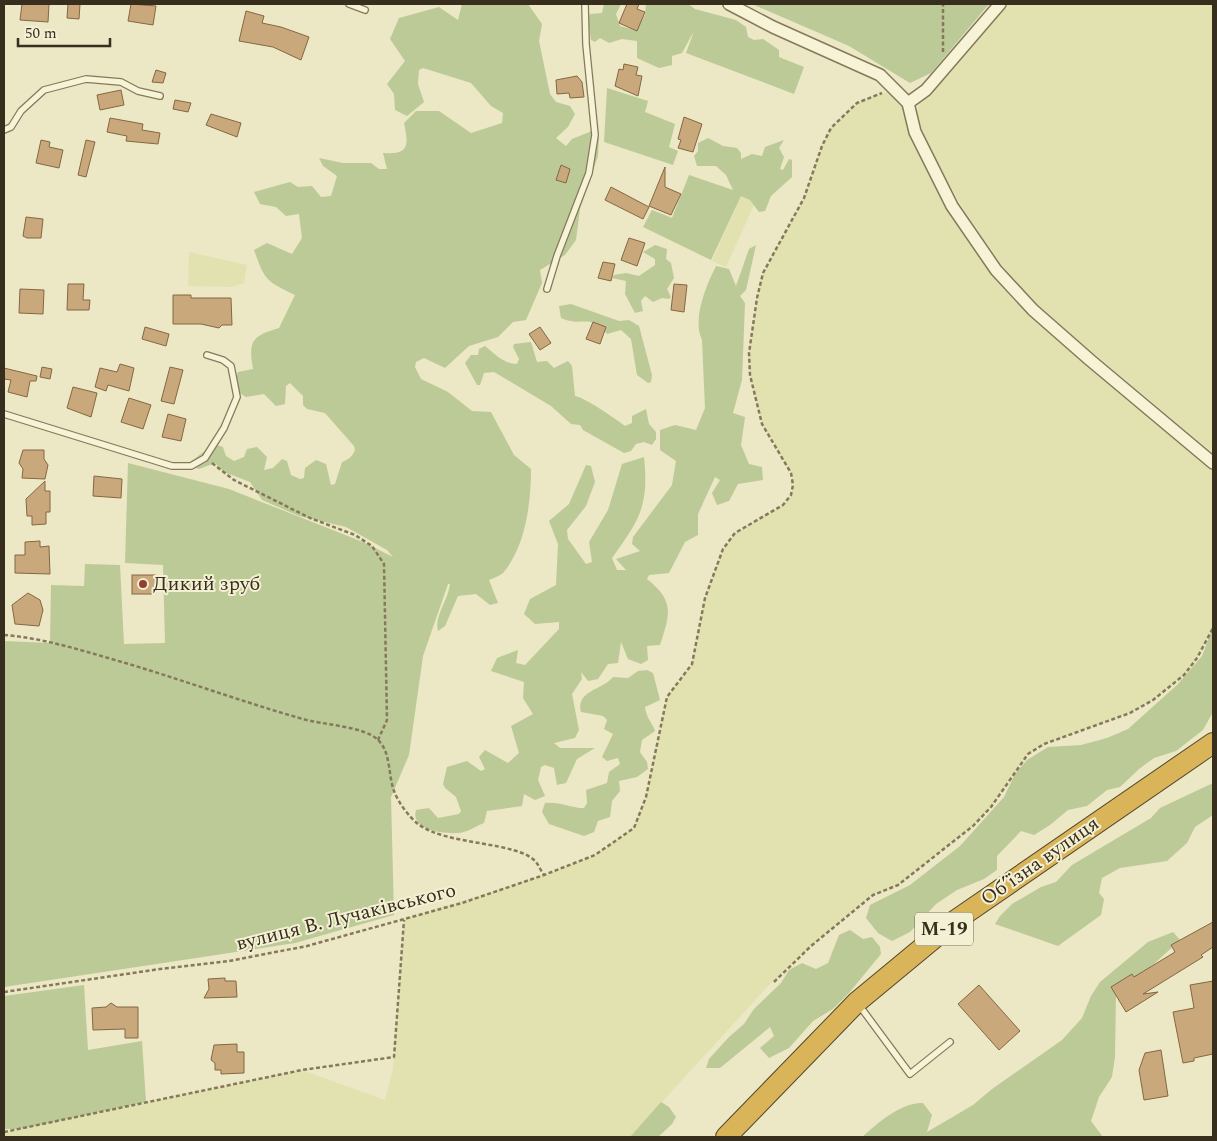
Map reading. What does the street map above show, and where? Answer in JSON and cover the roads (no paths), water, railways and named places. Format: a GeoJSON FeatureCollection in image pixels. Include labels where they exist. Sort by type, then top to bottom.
{"type":"FeatureCollection","features":[{"type":"Feature","properties":{"kind":"highway","name":"Обʼїзна вулиця"},"geometry":{"type":"LineString","coordinates":[[726,1137],[857,1002],[956,920],[1213,743]]}},
{"type":"Feature","properties":{"kind":"street"},"geometry":{"type":"LineString","coordinates":[[729,4],[880,74],[908,103],[915,132],[952,206],[996,270],[1033,310],[1082,354],[1213,462]]}},
{"type":"Feature","properties":{"kind":"street"},"geometry":{"type":"LineString","coordinates":[[908,103],[926,90],[1000,4]]}},
{"type":"Feature","properties":{"kind":"lane"},"geometry":{"type":"LineString","coordinates":[[349,4],[365,10]]}},
{"type":"Feature","properties":{"kind":"lane"},"geometry":{"type":"LineString","coordinates":[[547,289],[557,256],[589,173],[595,135],[586,44],[585,4]]}},
{"type":"Feature","properties":{"kind":"lane"},"geometry":{"type":"LineString","coordinates":[[4,130],[11,127],[27,105],[44,90],[86,79],[121,82],[138,91],[160,96]]}},
{"type":"Feature","properties":{"kind":"lane"},"geometry":{"type":"LineString","coordinates":[[4,414],[172,466],[191,466],[205,458],[224,428],[237,397],[231,366],[223,360],[206,355]]}},
{"type":"Feature","properties":{"kind":"lane"},"geometry":{"type":"LineString","coordinates":[[1191,757],[1213,751]]}},
{"type":"Feature","properties":{"kind":"lane"},"geometry":{"type":"LineString","coordinates":[[857,1002],[910,1074],[950,1042]]}},
{"type":"Feature","properties":{"kind":"place","name":"Дикий зруб"},"geometry":{"type":"Point","coordinates":[143,584]}}]}
